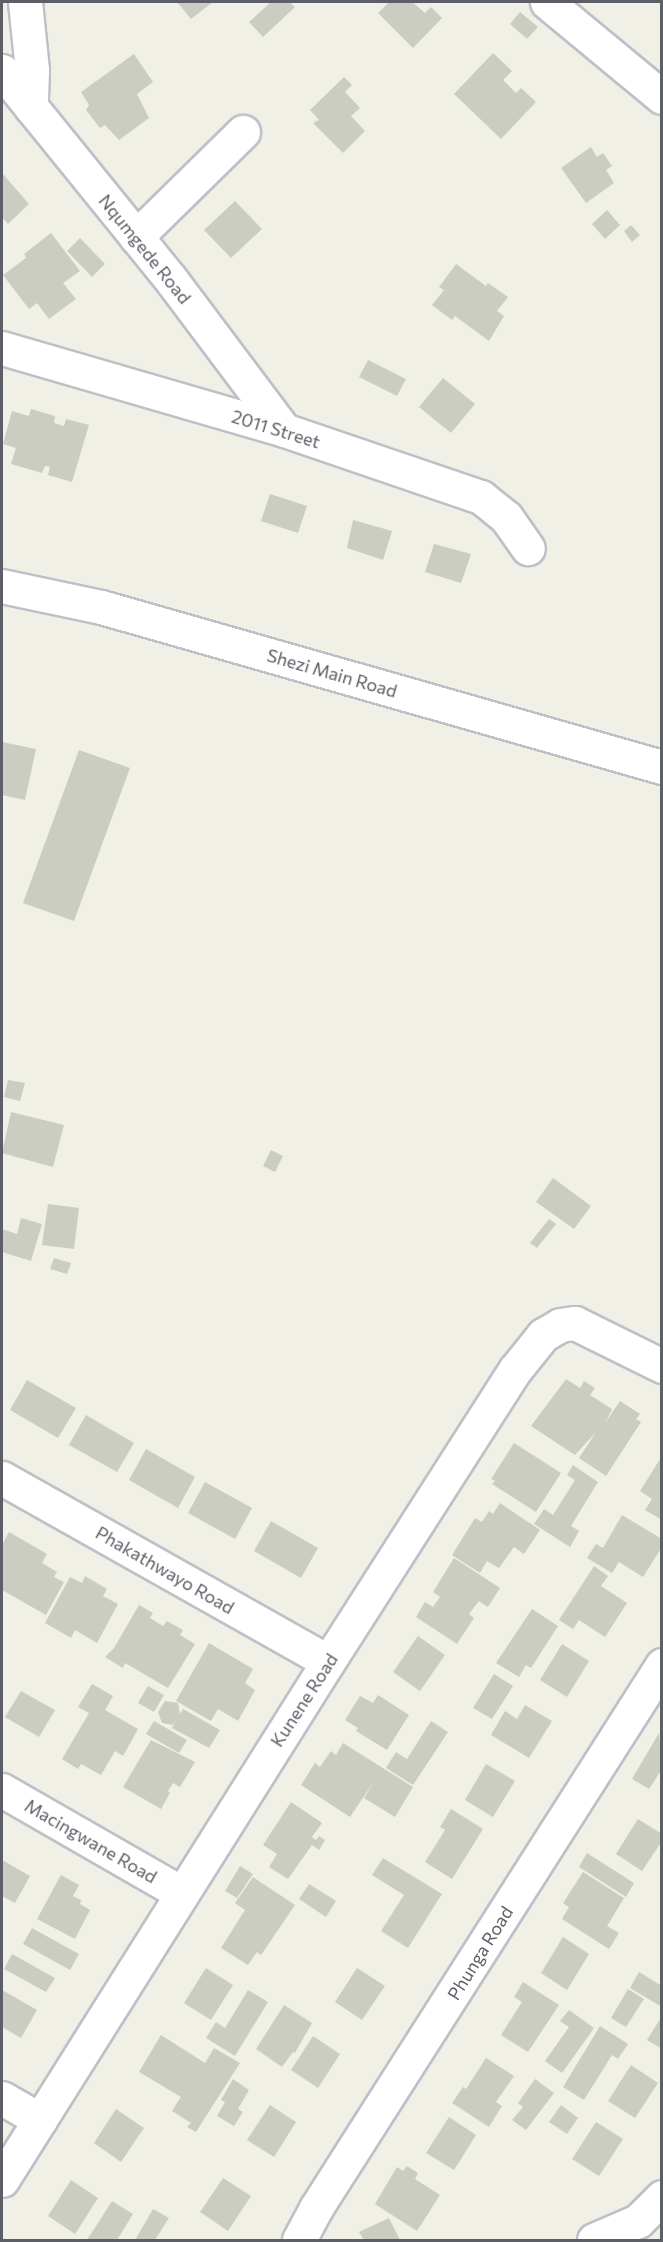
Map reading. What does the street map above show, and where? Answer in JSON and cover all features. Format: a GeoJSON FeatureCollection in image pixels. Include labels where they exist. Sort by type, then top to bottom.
{"type":"FeatureCollection","features":[{"type":"Feature","properties":{"kind":"street"},"geometry":{"type":"LineString","coordinates":[[25,2],[32,70],[31,107]]}},
{"type":"Feature","properties":{"kind":"street"},"geometry":{"type":"LineString","coordinates":[[547,2],[662,97]]}},
{"type":"Feature","properties":{"kind":"street","name":"Nqumgede Road"},"geometry":{"type":"LineString","coordinates":[[2,71],[136,237],[284,430]]}},
{"type":"Feature","properties":{"kind":"street"},"geometry":{"type":"LineString","coordinates":[[136,237],[243,132]]}},
{"type":"Feature","properties":{"kind":"street","name":"2011 Street"},"geometry":{"type":"LineString","coordinates":[[2,348],[284,430],[481,497],[507,517],[528,548]]}},
{"type":"Feature","properties":{"kind":"street","name":"Shezi Main Road"},"geometry":{"type":"LineString","coordinates":[[2,586],[101,607],[662,767]]}},
{"type":"Feature","properties":{"kind":"street","name":"Kunene Road"},"geometry":{"type":"LineString","coordinates":[[2,2180],[328,1662],[515,1370],[543,1335],[560,1325],[575,1323],[662,1366]]}},
{"type":"Feature","properties":{"kind":"street","name":"Phakathwayo Road"},"geometry":{"type":"LineString","coordinates":[[2,1478],[328,1662]]}},
{"type":"Feature","properties":{"kind":"street","name":"Phunga Road"},"geometry":{"type":"LineString","coordinates":[[299,2241],[316,2208],[662,1665]]}},
{"type":"Feature","properties":{"kind":"street","name":"Macingwane Road"},"geometry":{"type":"LineString","coordinates":[[2,1790],[181,1893]]}},
{"type":"Feature","properties":{"kind":"street"},"geometry":{"type":"LineString","coordinates":[[2,2098],[40,2120]]}},
{"type":"Feature","properties":{"kind":"street"},"geometry":{"type":"LineString","coordinates":[[594,2241],[638,2221],[662,2196]]}},
{"type":"Feature","properties":{"kind":"building"},"geometry":{"type":"Polygon","coordinates":[[[177,2],[213,2],[191,19],[177,2]]]}},
{"type":"Feature","properties":{"kind":"building"},"geometry":{"type":"Polygon","coordinates":[[[271,2],[289,2],[295,7],[263,37],[249,22],[271,2]]]}},
{"type":"Feature","properties":{"kind":"building"},"geometry":{"type":"Polygon","coordinates":[[[389,2],[412,2],[425,13],[431,7],[442,18],[413,48],[378,13],[389,2]]]}},
{"type":"Feature","properties":{"kind":"building"},"geometry":{"type":"Polygon","coordinates":[[[520,12],[538,27],[527,39],[510,24],[520,12]]]}},
{"type":"Feature","properties":{"kind":"building"},"geometry":{"type":"Polygon","coordinates":[[[493,53],[512,71],[503,80],[516,93],[521,88],[536,102],[501,139],[454,94],[493,53]]]}},
{"type":"Feature","properties":{"kind":"building"},"geometry":{"type":"Polygon","coordinates":[[[134,54],[153,82],[137,94],[149,118],[119,140],[105,125],[100,128],[86,110],[89,105],[81,92],[134,54]]]}},
{"type":"Feature","properties":{"kind":"building"},"geometry":{"type":"Polygon","coordinates":[[[344,77],[352,85],[345,92],[360,108],[351,116],[365,131],[343,153],[313,123],[319,120],[310,110],[344,77]]]}},
{"type":"Feature","properties":{"kind":"building"},"geometry":{"type":"Polygon","coordinates":[[[591,147],[597,157],[603,153],[612,166],[606,170],[614,183],[586,203],[561,168],[591,147]]]}},
{"type":"Feature","properties":{"kind":"building"},"geometry":{"type":"Polygon","coordinates":[[[2,173],[29,204],[8,224],[2,217],[2,173]]]}},
{"type":"Feature","properties":{"kind":"building"},"geometry":{"type":"Polygon","coordinates":[[[235,201],[262,229],[231,258],[204,230],[235,201]]]}},
{"type":"Feature","properties":{"kind":"building"},"geometry":{"type":"Polygon","coordinates":[[[607,210],[620,225],[605,239],[592,224],[607,210]]]}},
{"type":"Feature","properties":{"kind":"building"},"geometry":{"type":"Polygon","coordinates":[[[631,225],[640,235],[632,242],[624,231],[631,225]]]}},
{"type":"Feature","properties":{"kind":"building"},"geometry":{"type":"Polygon","coordinates":[[[51,233],[80,271],[63,283],[76,299],[49,319],[37,303],[29,309],[3,275],[26,258],[24,254],[51,233]]]}},
{"type":"Feature","properties":{"kind":"building"},"geometry":{"type":"Polygon","coordinates":[[[80,238],[105,264],[92,277],[67,251],[80,238]]]}},
{"type":"Feature","properties":{"kind":"building"},"geometry":{"type":"Polygon","coordinates":[[[456,264],[486,286],[488,283],[508,297],[497,311],[504,316],[489,341],[455,316],[452,320],[432,305],[444,290],[439,287],[456,264]]]}},
{"type":"Feature","properties":{"kind":"building"},"geometry":{"type":"Polygon","coordinates":[[[368,360],[406,379],[397,396],[359,377],[368,360]]]}},
{"type":"Feature","properties":{"kind":"building"},"geometry":{"type":"Polygon","coordinates":[[[443,378],[475,404],[451,433],[419,407],[443,378]]]}},
{"type":"Feature","properties":{"kind":"building"},"geometry":{"type":"Polygon","coordinates":[[[31,409],[55,416],[54,423],[64,426],[66,419],[89,425],[72,482],[48,475],[50,467],[45,466],[42,473],[11,464],[16,448],[3,444],[12,411],[29,416],[31,409]]]}},
{"type":"Feature","properties":{"kind":"building"},"geometry":{"type":"Polygon","coordinates":[[[270,494],[307,506],[298,533],[261,521],[270,494]]]}},
{"type":"Feature","properties":{"kind":"building"},"geometry":{"type":"Polygon","coordinates":[[[353,520],[392,531],[383,560],[347,548],[353,520]]]}},
{"type":"Feature","properties":{"kind":"building"},"geometry":{"type":"Polygon","coordinates":[[[434,544],[471,554],[461,583],[425,572],[434,544]]]}},
{"type":"Feature","properties":{"kind":"building"},"geometry":{"type":"Polygon","coordinates":[[[2,742],[36,749],[25,800],[2,795],[2,742]]]}},
{"type":"Feature","properties":{"kind":"building"},"geometry":{"type":"Polygon","coordinates":[[[79,750],[130,768],[74,921],[23,903],[79,750]]]}},
{"type":"Feature","properties":{"kind":"building"},"geometry":{"type":"Polygon","coordinates":[[[8,1080],[25,1083],[20,1101],[4,1097],[8,1080]]]}},
{"type":"Feature","properties":{"kind":"building"},"geometry":{"type":"Polygon","coordinates":[[[11,1112],[64,1125],[53,1167],[2,1153],[11,1112]]]}},
{"type":"Feature","properties":{"kind":"building"},"geometry":{"type":"Polygon","coordinates":[[[271,1150],[283,1156],[275,1172],[263,1166],[271,1150]]]}},
{"type":"Feature","properties":{"kind":"building"},"geometry":{"type":"Polygon","coordinates":[[[553,1178],[591,1206],[574,1229],[536,1202],[553,1178]]]}},
{"type":"Feature","properties":{"kind":"building"},"geometry":{"type":"Polygon","coordinates":[[[48,1204],[79,1208],[74,1249],[42,1245],[48,1204]]]}},
{"type":"Feature","properties":{"kind":"building"},"geometry":{"type":"Polygon","coordinates":[[[21,1218],[42,1224],[31,1261],[2,1252],[2,1229],[17,1234],[21,1218]]]}},
{"type":"Feature","properties":{"kind":"building"},"geometry":{"type":"Polygon","coordinates":[[[549,1219],[556,1224],[537,1248],[530,1243],[549,1219]]]}},
{"type":"Feature","properties":{"kind":"building"},"geometry":{"type":"Polygon","coordinates":[[[54,1258],[71,1263],[67,1274],[50,1269],[54,1258]]]}},
{"type":"Feature","properties":{"kind":"building"},"geometry":{"type":"Polygon","coordinates":[[[566,1379],[580,1388],[584,1381],[595,1388],[590,1395],[612,1409],[605,1423],[620,1401],[640,1414],[636,1419],[641,1422],[606,1476],[579,1458],[596,1432],[575,1455],[531,1426],[566,1379]]]}},
{"type":"Feature","properties":{"kind":"building"},"geometry":{"type":"Polygon","coordinates":[[[27,1380],[76,1408],[58,1438],[10,1410],[27,1380]]]}},
{"type":"Feature","properties":{"kind":"building"},"geometry":{"type":"Polygon","coordinates":[[[86,1415],[134,1443],[117,1472],[69,1445],[86,1415]]]}},
{"type":"Feature","properties":{"kind":"building"},"geometry":{"type":"Polygon","coordinates":[[[514,1443],[561,1473],[536,1512],[492,1484],[495,1481],[491,1479],[514,1443]]]}},
{"type":"Feature","properties":{"kind":"building"},"geometry":{"type":"Polygon","coordinates":[[[146,1449],[195,1477],[178,1508],[129,1480],[146,1449]]]}},
{"type":"Feature","properties":{"kind":"building"},"geometry":{"type":"Polygon","coordinates":[[[662,1456],[662,1520],[645,1510],[652,1499],[640,1491],[662,1456]]]}},
{"type":"Feature","properties":{"kind":"building"},"geometry":{"type":"Polygon","coordinates":[[[573,1465],[598,1482],[571,1526],[579,1531],[570,1547],[534,1524],[544,1509],[553,1515],[575,1480],[567,1475],[573,1465]]]}},
{"type":"Feature","properties":{"kind":"building"},"geometry":{"type":"Polygon","coordinates":[[[205,1482],[252,1508],[235,1539],[188,1513],[205,1482]]]}},
{"type":"Feature","properties":{"kind":"building"},"geometry":{"type":"Polygon","coordinates":[[[500,1503],[540,1530],[524,1554],[514,1547],[499,1568],[487,1561],[480,1573],[452,1555],[475,1518],[482,1522],[489,1511],[493,1514],[500,1503]]]}},
{"type":"Feature","properties":{"kind":"building"},"geometry":{"type":"Polygon","coordinates":[[[622,1515],[662,1539],[662,1547],[643,1577],[619,1562],[612,1573],[587,1558],[596,1544],[603,1548],[622,1515]]]}},
{"type":"Feature","properties":{"kind":"building"},"geometry":{"type":"Polygon","coordinates":[[[271,1521],[318,1548],[301,1578],[254,1551],[271,1521]]]}},
{"type":"Feature","properties":{"kind":"building"},"geometry":{"type":"Polygon","coordinates":[[[9,1532],[47,1554],[42,1563],[57,1572],[54,1577],[64,1582],[46,1615],[2,1590],[2,1545],[9,1532]]]}},
{"type":"Feature","properties":{"kind":"building"},"geometry":{"type":"Polygon","coordinates":[[[454,1558],[500,1588],[488,1607],[479,1601],[469,1614],[474,1618],[457,1644],[416,1617],[425,1602],[433,1607],[440,1597],[433,1592],[454,1558]]]}},
{"type":"Feature","properties":{"kind":"building"},"geometry":{"type":"Polygon","coordinates":[[[594,1566],[608,1576],[601,1586],[627,1603],[605,1637],[579,1620],[573,1629],[559,1620],[594,1566]]]}},
{"type":"Feature","properties":{"kind":"building"},"geometry":{"type":"Polygon","coordinates":[[[85,1576],[107,1589],[103,1596],[118,1604],[97,1643],[75,1630],[71,1638],[45,1623],[70,1577],[82,1583],[85,1576]]]}},
{"type":"Feature","properties":{"kind":"building"},"geometry":{"type":"Polygon","coordinates":[[[139,1605],[153,1613],[150,1618],[163,1626],[167,1621],[183,1630],[180,1635],[195,1644],[168,1688],[125,1663],[123,1668],[105,1657],[114,1648],[139,1605]]]}},
{"type":"Feature","properties":{"kind":"building"},"geometry":{"type":"Polygon","coordinates":[[[532,1609],[558,1626],[531,1668],[526,1665],[519,1677],[496,1663],[532,1609]]]}},
{"type":"Feature","properties":{"kind":"building"},"geometry":{"type":"Polygon","coordinates":[[[418,1636],[445,1655],[420,1691],[393,1672],[418,1636]]]}},
{"type":"Feature","properties":{"kind":"building"},"geometry":{"type":"Polygon","coordinates":[[[209,1643],[253,1669],[245,1683],[255,1690],[238,1721],[218,1709],[211,1721],[176,1701],[209,1643]]]}},
{"type":"Feature","properties":{"kind":"building"},"geometry":{"type":"Polygon","coordinates":[[[562,1644],[589,1661],[567,1697],[540,1680],[562,1644]]]}},
{"type":"Feature","properties":{"kind":"building"},"geometry":{"type":"Polygon","coordinates":[[[494,1674],[513,1686],[492,1719],[473,1708],[494,1674]]]}},
{"type":"Feature","properties":{"kind":"building"},"geometry":{"type":"Polygon","coordinates":[[[92,1684],[113,1696],[105,1710],[138,1729],[123,1756],[115,1751],[101,1775],[81,1764],[78,1769],[62,1759],[89,1713],[78,1707],[92,1684]]]}},
{"type":"Feature","properties":{"kind":"building"},"geometry":{"type":"Polygon","coordinates":[[[148,1686],[164,1695],[154,1712],[138,1703],[148,1686]]]}},
{"type":"Feature","properties":{"kind":"building"},"geometry":{"type":"Polygon","coordinates":[[[21,1691],[55,1710],[39,1737],[5,1717],[21,1691]]]}},
{"type":"Feature","properties":{"kind":"building"},"geometry":{"type":"Polygon","coordinates":[[[378,1695],[409,1715],[387,1750],[356,1731],[358,1728],[345,1720],[360,1696],[373,1703],[378,1695]]]}},
{"type":"Feature","properties":{"kind":"building"},"geometry":{"type":"Polygon","coordinates":[[[165,1701],[178,1703],[180,1714],[183,1709],[220,1730],[209,1748],[172,1728],[178,1717],[173,1725],[162,1723],[158,1712],[165,1701]]]}},
{"type":"Feature","properties":{"kind":"building"},"geometry":{"type":"Polygon","coordinates":[[[525,1705],[552,1721],[529,1758],[491,1735],[505,1711],[517,1719],[525,1705]]]}},
{"type":"Feature","properties":{"kind":"building"},"geometry":{"type":"Polygon","coordinates":[[[154,1721],[187,1740],[179,1753],[146,1734],[154,1721]]]}},
{"type":"Feature","properties":{"kind":"building"},"geometry":{"type":"Polygon","coordinates":[[[431,1721],[448,1732],[413,1785],[386,1768],[396,1752],[407,1759],[431,1721]]]}},
{"type":"Feature","properties":{"kind":"building"},"geometry":{"type":"Polygon","coordinates":[[[659,1733],[662,1769],[649,1789],[632,1779],[659,1733]]]}},
{"type":"Feature","properties":{"kind":"building"},"geometry":{"type":"Polygon","coordinates":[[[151,1740],[195,1762],[180,1787],[173,1783],[161,1809],[123,1787],[151,1740]]]}},
{"type":"Feature","properties":{"kind":"building"},"geometry":{"type":"Polygon","coordinates":[[[343,1743],[413,1787],[395,1817],[364,1798],[375,1780],[350,1817],[301,1785],[315,1763],[320,1767],[331,1751],[336,1755],[343,1743]]]}},
{"type":"Feature","properties":{"kind":"building"},"geometry":{"type":"Polygon","coordinates":[[[486,1764],[515,1781],[493,1817],[465,1800],[486,1764]]]}},
{"type":"Feature","properties":{"kind":"building"},"geometry":{"type":"Polygon","coordinates":[[[291,1802],[322,1823],[312,1837],[316,1840],[319,1836],[325,1840],[319,1850],[312,1845],[288,1879],[269,1867],[277,1854],[263,1845],[291,1802]]]}},
{"type":"Feature","properties":{"kind":"building"},"geometry":{"type":"Polygon","coordinates":[[[451,1809],[483,1829],[452,1879],[425,1862],[445,1830],[440,1827],[451,1809]]]}},
{"type":"Feature","properties":{"kind":"building"},"geometry":{"type":"Polygon","coordinates":[[[638,1819],[662,1834],[662,1841],[642,1871],[616,1854],[638,1819]]]}},
{"type":"Feature","properties":{"kind":"building"},"geometry":{"type":"Polygon","coordinates":[[[587,1853],[634,1883],[626,1897],[579,1867],[587,1853]]]}},
{"type":"Feature","properties":{"kind":"building"},"geometry":{"type":"Polygon","coordinates":[[[383,1858],[442,1894],[408,1948],[381,1931],[404,1895],[372,1875],[383,1858]]]}},
{"type":"Feature","properties":{"kind":"building"},"geometry":{"type":"Polygon","coordinates":[[[2,1860],[30,1876],[15,1903],[2,1896],[2,1860]]]}},
{"type":"Feature","properties":{"kind":"building"},"geometry":{"type":"Polygon","coordinates":[[[240,1866],[253,1874],[237,1898],[225,1891],[240,1866]]]}},
{"type":"Feature","properties":{"kind":"building"},"geometry":{"type":"Polygon","coordinates":[[[583,1872],[624,1898],[607,1926],[619,1933],[609,1949],[562,1919],[569,1907],[563,1903],[583,1872]]]}},
{"type":"Feature","properties":{"kind":"building"},"geometry":{"type":"Polygon","coordinates":[[[61,1875],[79,1885],[73,1896],[81,1900],[80,1904],[90,1910],[75,1939],[37,1919],[61,1875]]]}},
{"type":"Feature","properties":{"kind":"building"},"geometry":{"type":"Polygon","coordinates":[[[253,1877],[295,1905],[261,1955],[257,1952],[248,1965],[221,1948],[245,1910],[235,1903],[253,1877]]]}},
{"type":"Feature","properties":{"kind":"building"},"geometry":{"type":"Polygon","coordinates":[[[309,1884],[336,1901],[326,1917],[299,1899],[309,1884]]]}},
{"type":"Feature","properties":{"kind":"building"},"geometry":{"type":"Polygon","coordinates":[[[32,1928],[79,1954],[70,1970],[23,1944],[32,1928]]]}},
{"type":"Feature","properties":{"kind":"building"},"geometry":{"type":"Polygon","coordinates":[[[563,1937],[589,1954],[567,1990],[541,1973],[563,1937]]]}},
{"type":"Feature","properties":{"kind":"building"},"geometry":{"type":"Polygon","coordinates":[[[12,1954],[55,1978],[46,1992],[4,1969],[12,1954]]]}},
{"type":"Feature","properties":{"kind":"building"},"geometry":{"type":"Polygon","coordinates":[[[206,1968],[233,1985],[211,2020],[184,2003],[206,1968]]]}},
{"type":"Feature","properties":{"kind":"building"},"geometry":{"type":"Polygon","coordinates":[[[357,1968],[385,1986],[362,2020],[335,2002],[357,1968]]]}},
{"type":"Feature","properties":{"kind":"building"},"geometry":{"type":"Polygon","coordinates":[[[639,1972],[662,1986],[662,2007],[630,1988],[639,1972]]]}},
{"type":"Feature","properties":{"kind":"building"},"geometry":{"type":"Polygon","coordinates":[[[523,1982],[559,2005],[528,2052],[501,2035],[522,2002],[514,1997],[523,1982]]]}},
{"type":"Feature","properties":{"kind":"building"},"geometry":{"type":"Polygon","coordinates":[[[628,1989],[644,1999],[626,2027],[611,2018],[628,1989]]]}},
{"type":"Feature","properties":{"kind":"building"},"geometry":{"type":"Polygon","coordinates":[[[2,1990],[37,2010],[21,2038],[2,2027],[2,1990]]]}},
{"type":"Feature","properties":{"kind":"building"},"geometry":{"type":"Polygon","coordinates":[[[248,1990],[268,2002],[235,2056],[206,2038],[216,2022],[225,2028],[248,1990]]]}},
{"type":"Feature","properties":{"kind":"building"},"geometry":{"type":"Polygon","coordinates":[[[284,2005],[312,2023],[295,2053],[293,2052],[282,2067],[256,2049],[284,2005]]]}},
{"type":"Feature","properties":{"kind":"building"},"geometry":{"type":"Polygon","coordinates":[[[569,2010],[594,2028],[562,2073],[545,2061],[569,2027],[560,2021],[569,2010]]]}},
{"type":"Feature","properties":{"kind":"building"},"geometry":{"type":"Polygon","coordinates":[[[662,2016],[662,2049],[647,2040],[662,2016]]]}},
{"type":"Feature","properties":{"kind":"building"},"geometry":{"type":"Polygon","coordinates":[[[600,2026],[628,2044],[618,2059],[612,2055],[584,2100],[563,2087],[600,2026]]]}},
{"type":"Feature","properties":{"kind":"building"},"geometry":{"type":"Polygon","coordinates":[[[161,2035],[205,2063],[214,2048],[240,2063],[196,2132],[187,2127],[191,2123],[172,2111],[181,2097],[139,2072],[161,2035]]]}},
{"type":"Feature","properties":{"kind":"building"},"geometry":{"type":"Polygon","coordinates":[[[313,2036],[340,2054],[318,2088],[291,2070],[313,2036]]]}},
{"type":"Feature","properties":{"kind":"building"},"geometry":{"type":"Polygon","coordinates":[[[486,2058],[514,2076],[496,2102],[502,2106],[489,2127],[452,2103],[463,2087],[466,2089],[486,2058]]]}},
{"type":"Feature","properties":{"kind":"building"},"geometry":{"type":"Polygon","coordinates":[[[631,2065],[658,2083],[635,2118],[608,2101],[631,2065]]]}},
{"type":"Feature","properties":{"kind":"building"},"geometry":{"type":"Polygon","coordinates":[[[233,2079],[249,2090],[238,2109],[243,2112],[234,2126],[217,2116],[225,2102],[221,2100],[233,2079]]]}},
{"type":"Feature","properties":{"kind":"building"},"geometry":{"type":"Polygon","coordinates":[[[535,2079],[554,2093],[526,2130],[512,2120],[523,2107],[518,2103],[535,2079]]]}},
{"type":"Feature","properties":{"kind":"building"},"geometry":{"type":"Polygon","coordinates":[[[270,2105],[296,2122],[274,2157],[247,2140],[270,2105]]]}},
{"type":"Feature","properties":{"kind":"building"},"geometry":{"type":"Polygon","coordinates":[[[561,2105],[578,2118],[567,2134],[549,2122],[561,2105]]]}},
{"type":"Feature","properties":{"kind":"building"},"geometry":{"type":"Polygon","coordinates":[[[116,2109],[144,2128],[121,2162],[94,2143],[116,2109]]]}},
{"type":"Feature","properties":{"kind":"building"},"geometry":{"type":"Polygon","coordinates":[[[449,2117],[476,2135],[454,2170],[426,2153],[449,2117]]]}},
{"type":"Feature","properties":{"kind":"building"},"geometry":{"type":"Polygon","coordinates":[[[596,2122],[623,2139],[599,2176],[572,2159],[596,2122]]]}},
{"type":"Feature","properties":{"kind":"building"},"geometry":{"type":"Polygon","coordinates":[[[407,2166],[418,2173],[415,2179],[440,2195],[417,2231],[375,2204],[397,2167],[403,2171],[407,2166]]]}},
{"type":"Feature","properties":{"kind":"building"},"geometry":{"type":"Polygon","coordinates":[[[223,2178],[251,2196],[228,2231],[200,2212],[223,2178]]]}},
{"type":"Feature","properties":{"kind":"building"},"geometry":{"type":"Polygon","coordinates":[[[71,2180],[98,2198],[75,2234],[48,2216],[71,2180]]]}},
{"type":"Feature","properties":{"kind":"building"},"geometry":{"type":"Polygon","coordinates":[[[112,2201],[133,2214],[117,2240],[87,2240],[112,2201]]]}},
{"type":"Feature","properties":{"kind":"building"},"geometry":{"type":"Polygon","coordinates":[[[153,2209],[169,2218],[155,2240],[135,2240],[153,2209]]]}},
{"type":"Feature","properties":{"kind":"building"},"geometry":{"type":"Polygon","coordinates":[[[389,2218],[400,2240],[364,2240],[359,2232],[389,2218]]]}}]}
